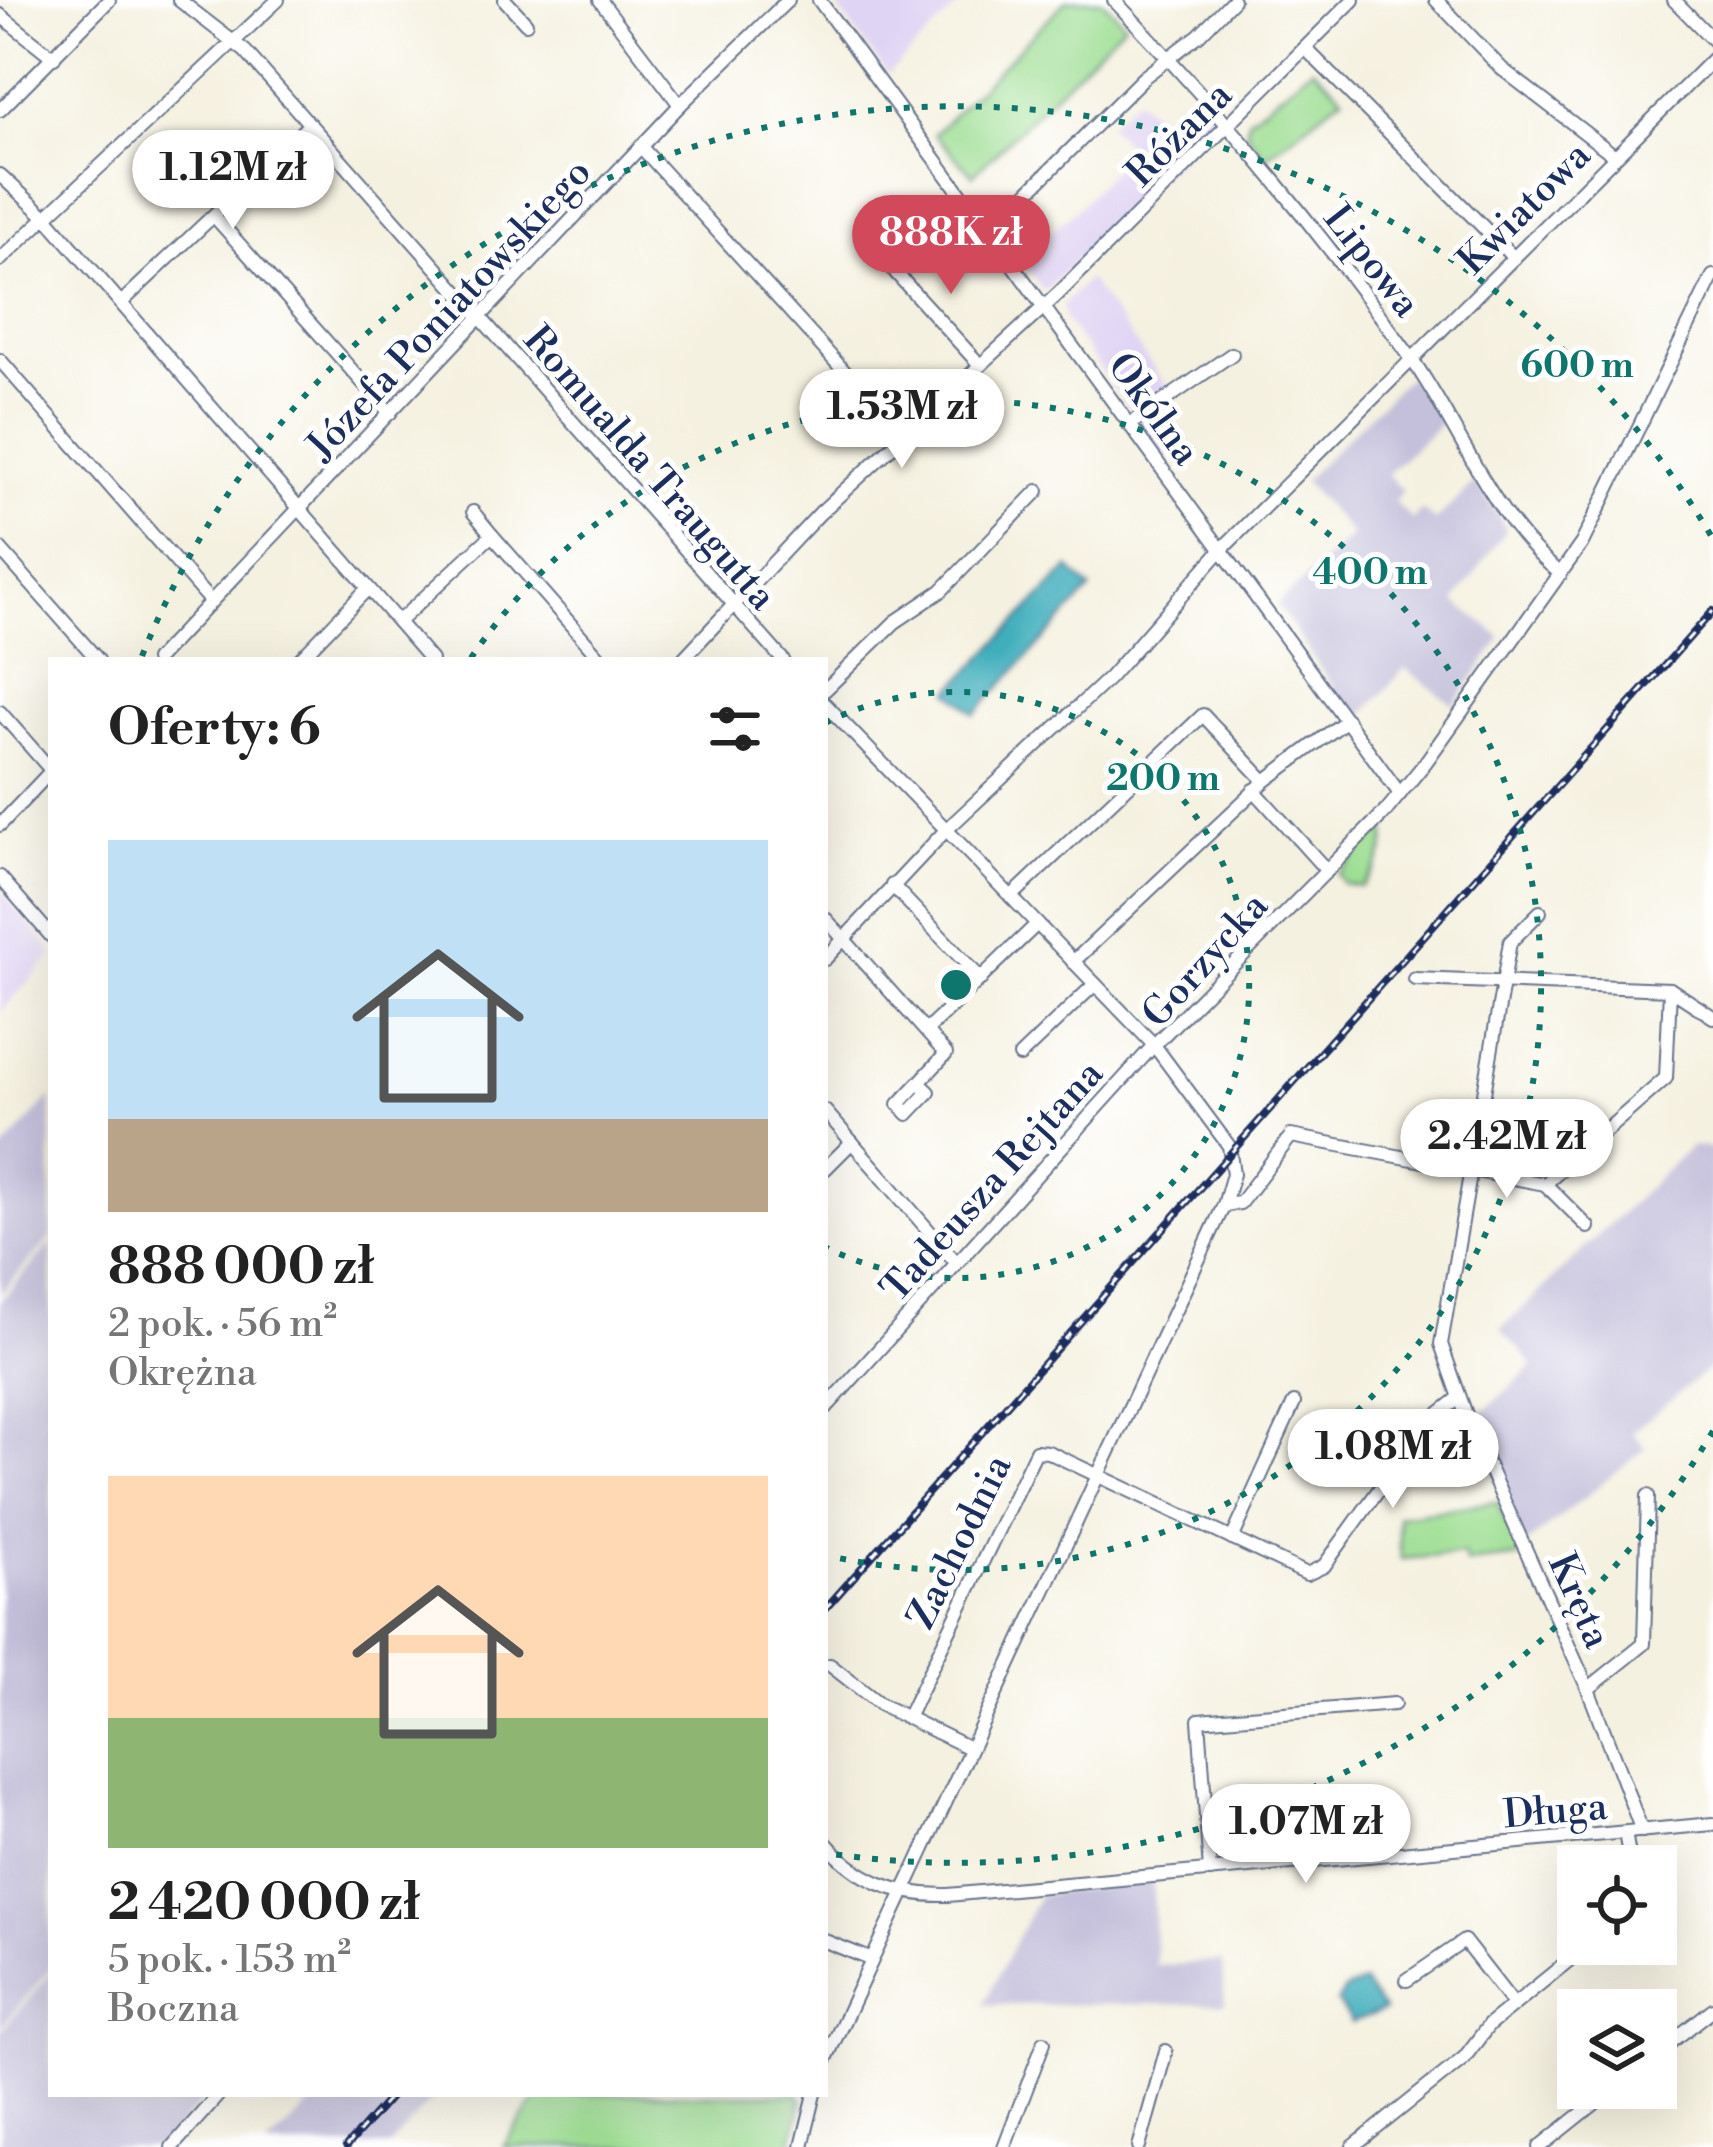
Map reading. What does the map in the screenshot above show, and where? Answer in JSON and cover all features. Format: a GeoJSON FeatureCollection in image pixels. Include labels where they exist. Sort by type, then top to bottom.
{"type":"FeatureCollection","features":[{"type":"Feature","properties":{"kind":"street"},"geometry":{"type":"LineString","coordinates":[[0,110],[110,0]]}},
{"type":"Feature","properties":{"kind":"street","name":"Romualda Traugutta"},"geometry":{"type":"LineString","coordinates":[[179,0],[234,40],[780,657]]}},
{"type":"Feature","properties":{"kind":"street"},"geometry":{"type":"LineString","coordinates":[[0,260],[278,0]]}},
{"type":"Feature","properties":{"kind":"street"},"geometry":{"type":"LineString","coordinates":[[505,0],[526,23]]}},
{"type":"Feature","properties":{"kind":"street"},"geometry":{"type":"LineString","coordinates":[[600,0],[680,105]]}},
{"type":"Feature","properties":{"kind":"street","name":"Józefa Poniatowskiego"},"geometry":{"type":"LineString","coordinates":[[159,657],[680,105],[788,0]]}},
{"type":"Feature","properties":{"kind":"street","name":"Okólna"},"geometry":{"type":"LineString","coordinates":[[819,0],[1400,794]]}},
{"type":"Feature","properties":{"kind":"street","name":"Lipowa"},"geometry":{"type":"LineString","coordinates":[[1114,0],[1229,124],[1412,359],[1524,538],[1561,574]]}},
{"type":"Feature","properties":{"kind":"street"},"geometry":{"type":"LineString","coordinates":[[988,232],[1233,0]]}},
{"type":"Feature","properties":{"kind":"street","name":"Różana"},"geometry":{"type":"LineString","coordinates":[[685,657],[820,513],[1044,308],[1353,0]]}},
{"type":"Feature","properties":{"kind":"street"},"geometry":{"type":"LineString","coordinates":[[1436,0],[1502,68],[1616,156]]}},
{"type":"Feature","properties":{"kind":"street"},"geometry":{"type":"LineString","coordinates":[[1674,0],[1713,40]]}},
{"type":"Feature","properties":{"kind":"street"},"geometry":{"type":"LineString","coordinates":[[0,15],[54,58]]}},
{"type":"Feature","properties":{"kind":"street"},"geometry":{"type":"LineString","coordinates":[[1305,48],[1514,258]]}},
{"type":"Feature","properties":{"kind":"street","name":"Kwiatowa"},"geometry":{"type":"LineString","coordinates":[[828,956],[946,830],[1109,678],[1222,549],[1713,59]]}},
{"type":"Feature","properties":{"kind":"street"},"geometry":{"type":"LineString","coordinates":[[121,303],[310,124]]}},
{"type":"Feature","properties":{"kind":"street"},"geometry":{"type":"LineString","coordinates":[[641,147],[904,437]]}},
{"type":"Feature","properties":{"kind":"street"},"geometry":{"type":"LineString","coordinates":[[0,176],[46,217],[428,657]]}},
{"type":"Feature","properties":{"kind":"street"},"geometry":{"type":"LineString","coordinates":[[215,217],[391,413]]}},
{"type":"Feature","properties":{"kind":"street"},"geometry":{"type":"LineString","coordinates":[[886,262],[980,365]]}},
{"type":"Feature","properties":{"kind":"street","name":"Gorzycka"},"geometry":{"type":"LineString","coordinates":[[828,2054],[1224,1205],[1233,1174],[1229,1146],[1154,1046],[1400,794],[1561,574],[1589,530],[1713,276]]}},
{"type":"Feature","properties":{"kind":"street"},"geometry":{"type":"LineString","coordinates":[[1129,424],[1232,354]]}},
{"type":"Feature","properties":{"kind":"street"},"geometry":{"type":"LineString","coordinates":[[0,360],[210,601]]}},
{"type":"Feature","properties":{"kind":"street"},"geometry":{"type":"LineString","coordinates":[[828,687],[895,622],[941,590],[1038,491]]}},
{"type":"Feature","properties":{"kind":"street"},"geometry":{"type":"LineString","coordinates":[[472,512],[599,657]]}},
{"type":"Feature","properties":{"kind":"street"},"geometry":{"type":"LineString","coordinates":[[398,622],[492,535]]}},
{"type":"Feature","properties":{"kind":"street"},"geometry":{"type":"LineString","coordinates":[[0,549],[95,657]]}},
{"type":"Feature","properties":{"kind":"street"},"geometry":{"type":"LineString","coordinates":[[302,657],[368,588]]}},
{"type":"Feature","properties":{"kind":"street"},"geometry":{"type":"LineString","coordinates":[[828,707],[1154,1046]]}},
{"type":"Feature","properties":{"kind":"street"},"geometry":{"type":"LineString","coordinates":[[0,712],[48,768]]}},
{"type":"Feature","properties":{"kind":"street"},"geometry":{"type":"LineString","coordinates":[[1011,897],[1203,715],[1327,871]]}},
{"type":"Feature","properties":{"kind":"street"},"geometry":{"type":"LineString","coordinates":[[1073,962],[1260,786],[1347,720]]}},
{"type":"Feature","properties":{"kind":"street"},"geometry":{"type":"LineString","coordinates":[[0,825],[48,774]]}},
{"type":"Feature","properties":{"kind":"street"},"geometry":{"type":"LineString","coordinates":[[0,877],[48,933]]}},
{"type":"Feature","properties":{"kind":"street"},"geometry":{"type":"LineString","coordinates":[[892,885],[981,979]]}},
{"type":"Feature","properties":{"kind":"street","name":"Kręta"},"geometry":{"type":"LineString","coordinates":[[1540,912],[1510,942],[1441,1327],[1459,1398],[1588,1689],[1642,1831]]}},
{"type":"Feature","properties":{"kind":"street"},"geometry":{"type":"LineString","coordinates":[[828,921],[946,1054],[919,1083]]}},
{"type":"Feature","properties":{"kind":"street"},"geometry":{"type":"LineString","coordinates":[[926,1031],[1037,925]]}},
{"type":"Feature","properties":{"kind":"street"},"geometry":{"type":"LineString","coordinates":[[1415,980],[1670,989],[1713,1017]]}},
{"type":"Feature","properties":{"kind":"street"},"geometry":{"type":"LineString","coordinates":[[1019,1056],[1095,984]]}},
{"type":"Feature","properties":{"kind":"street"},"geometry":{"type":"LineString","coordinates":[[1545,1184],[1666,1078],[1670,989]]}},
{"type":"Feature","properties":{"kind":"street","name":"Tadeusza Rejtana"},"geometry":{"type":"LineString","coordinates":[[828,1406],[1154,1046]]}},
{"type":"Feature","properties":{"kind":"street"},"geometry":{"type":"LineString","coordinates":[[828,1114],[956,1262]]}},
{"type":"Feature","properties":{"kind":"street"},"geometry":{"type":"LineString","coordinates":[[1224,1205],[1240,1203],[1291,1136],[1545,1184],[1588,1227]]}},
{"type":"Feature","properties":{"kind":"street"},"geometry":{"type":"LineString","coordinates":[[828,1166],[852,1142]]}},
{"type":"Feature","properties":{"kind":"street"},"geometry":{"type":"LineString","coordinates":[[1097,1474],[1306,1574],[1315,1573],[1426,1423],[1459,1398]]}},
{"type":"Feature","properties":{"kind":"street"},"geometry":{"type":"LineString","coordinates":[[1232,1539],[1294,1403]]}},
{"type":"Feature","properties":{"kind":"street","name":"Zachodnia"},"geometry":{"type":"LineString","coordinates":[[907,1718],[1030,1457],[1042,1450],[1097,1474]]}},
{"type":"Feature","properties":{"kind":"street"},"geometry":{"type":"LineString","coordinates":[[1588,1689],[1644,1644],[1648,1496]]}},
{"type":"Feature","properties":{"kind":"street"},"geometry":{"type":"LineString","coordinates":[[830,1665],[851,1687],[969,1748]]}},
{"type":"Feature","properties":{"kind":"street"},"geometry":{"type":"LineString","coordinates":[[1210,1871],[1199,1720],[1394,1704]]}},
{"type":"Feature","properties":{"kind":"street","name":"Długa"},"geometry":{"type":"LineString","coordinates":[[901,1892],[948,1895],[1713,1824]]}},
{"type":"Feature","properties":{"kind":"street"},"geometry":{"type":"LineString","coordinates":[[1625,1833],[1627,1845]]}},
{"type":"Feature","properties":{"kind":"street"},"geometry":{"type":"LineString","coordinates":[[828,1845],[859,1874],[901,1892]]}},
{"type":"Feature","properties":{"kind":"street"},"geometry":{"type":"LineString","coordinates":[[1407,1980],[1464,1941],[1514,2005]]}},
{"type":"Feature","properties":{"kind":"street"},"geometry":{"type":"LineString","coordinates":[[828,1942],[870,1959]]}},
{"type":"Feature","properties":{"kind":"street"},"geometry":{"type":"LineString","coordinates":[[1353,2147],[1464,2057],[1514,2005],[1563,1965]]}},
{"type":"Feature","properties":{"kind":"street"},"geometry":{"type":"LineString","coordinates":[[1677,2037],[1713,2008]]}},
{"type":"Feature","properties":{"kind":"street"},"geometry":{"type":"LineString","coordinates":[[1004,2147],[1044,2042]]}},
{"type":"Feature","properties":{"kind":"street"},"geometry":{"type":"LineString","coordinates":[[1139,2147],[1166,2051]]}},
{"type":"Feature","properties":{"kind":"street"},"geometry":{"type":"LineString","coordinates":[[172,2147],[216,2097]]}},
{"type":"Feature","properties":{"kind":"street"},"geometry":{"type":"LineString","coordinates":[[802,2147],[814,2097]]}},
{"type":"Feature","properties":{"kind":"street"},"geometry":{"type":"LineString","coordinates":[[1540,2147],[1588,2109]]}},
{"type":"Feature","properties":{"kind":"shaded area"},"geometry":{"type":"Polygon","coordinates":[[[832,0],[964,0],[888,75],[832,0]]]}},
{"type":"Feature","properties":{"kind":"shaded area"},"geometry":{"type":"Polygon","coordinates":[[[1196,87],[1222,115],[1044,291],[1020,259],[1080,206],[1130,149],[1108,124],[1136,98],[1159,119],[1196,87]]]}},
{"type":"Feature","properties":{"kind":"shaded area"},"geometry":{"type":"Polygon","coordinates":[[[1088,279],[1167,386],[1163,406],[1190,443],[1166,459],[1065,320],[1062,306],[1088,279]]]}},
{"type":"Feature","properties":{"kind":"shaded area"},"geometry":{"type":"Polygon","coordinates":[[[1409,376],[1442,422],[1387,474],[1403,491],[1394,501],[1412,520],[1422,510],[1435,521],[1476,481],[1506,529],[1455,602],[1502,637],[1454,705],[1405,668],[1357,722],[1277,605],[1352,535],[1303,481],[1409,376]]]}},
{"type":"Feature","properties":{"kind":"shaded area"},"geometry":{"type":"Polygon","coordinates":[[[0,890],[48,946],[48,960],[0,1013],[0,890]]]}},
{"type":"Feature","properties":{"kind":"shaded area"},"geometry":{"type":"Polygon","coordinates":[[[48,1099],[48,1241],[0,1294],[0,1154],[48,1099]]]}},
{"type":"Feature","properties":{"kind":"shaded area"},"geometry":{"type":"Polygon","coordinates":[[[1691,1146],[1713,1148],[1713,1365],[1632,1432],[1646,1448],[1524,1546],[1470,1423],[1534,1366],[1501,1329],[1691,1146]]]}},
{"type":"Feature","properties":{"kind":"shaded area"},"geometry":{"type":"Polygon","coordinates":[[[48,1247],[48,1972],[0,2028],[0,1301],[48,1247]]]}},
{"type":"Feature","properties":{"kind":"shaded area"},"geometry":{"type":"Polygon","coordinates":[[[1153,1881],[1156,1966],[1222,1961],[1225,2004],[983,2005],[1039,1895],[1153,1881]]]}},
{"type":"Feature","properties":{"kind":"shaded area"},"geometry":{"type":"Polygon","coordinates":[[[48,1976],[48,2097],[205,2097],[161,2147],[0,2147],[0,2032],[48,1976]]]}},
{"type":"Feature","properties":{"kind":"shaded area"},"geometry":{"type":"Polygon","coordinates":[[[321,2097],[433,2097],[389,2147],[266,2147],[321,2097]]]}},
{"type":"Feature","properties":{"kind":"green space"},"geometry":{"type":"Polygon","coordinates":[[[1067,0],[1102,0],[1125,23],[973,175],[934,134],[1067,0]]]}},
{"type":"Feature","properties":{"kind":"green space"},"geometry":{"type":"Polygon","coordinates":[[[1313,67],[1343,96],[1266,157],[1246,132],[1249,118],[1313,67]]]}},
{"type":"Feature","properties":{"kind":"green space"},"geometry":{"type":"Polygon","coordinates":[[[1385,824],[1384,850],[1372,873],[1361,887],[1344,884],[1338,874],[1385,824]]]}},
{"type":"Feature","properties":{"kind":"green space"},"geometry":{"type":"Polygon","coordinates":[[[1497,1502],[1522,1557],[1466,1563],[1464,1554],[1401,1559],[1398,1516],[1497,1502]]]}},
{"type":"Feature","properties":{"kind":"green space"},"geometry":{"type":"Polygon","coordinates":[[[538,2097],[800,2097],[802,2101],[790,2147],[503,2147],[538,2097]]]}},
{"type":"Feature","properties":{"kind":"water"},"geometry":{"type":"Polygon","coordinates":[[[1069,568],[1091,589],[975,714],[950,691],[1069,568]]]}},
{"type":"Feature","properties":{"kind":"water"},"geometry":{"type":"Polygon","coordinates":[[[1363,1983],[1384,2011],[1351,2023],[1337,2003],[1345,1990],[1363,1983]]]}},
{"type":"Feature","properties":{"kind":"railway"},"geometry":{"type":"LineString","coordinates":[[828,1606],[1713,611]]}},
{"type":"Feature","properties":{"kind":"railway"},"geometry":{"type":"LineString","coordinates":[[346,2147],[390,2097]]}}]}
